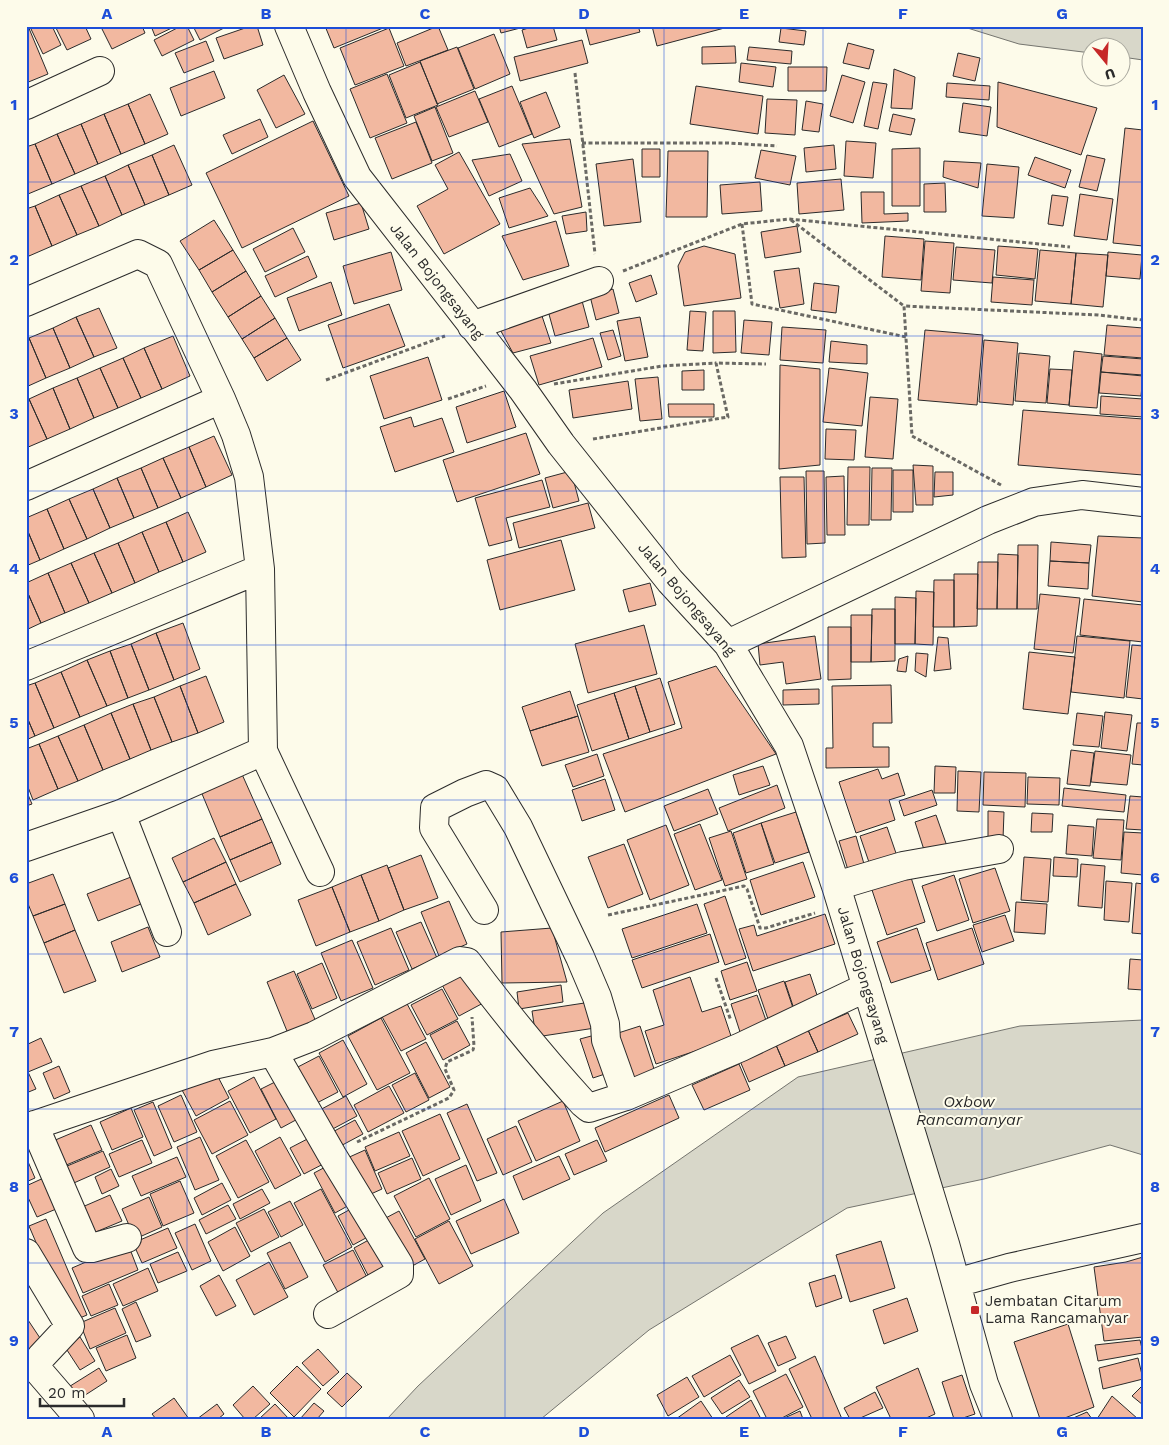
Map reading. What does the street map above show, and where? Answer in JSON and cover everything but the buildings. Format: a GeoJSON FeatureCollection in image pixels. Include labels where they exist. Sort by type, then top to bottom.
{"type":"FeatureCollection","features":[{"type":"Feature","properties":{"kind":"street","name":"Jalan Bojongsayang"},"geometry":{"type":"LineString","coordinates":[[289,26],[316,92],[357,177],[518,383],[560,444],[670,581],[728,644],[789,746],[839,895],[945,1244],[984,1384],[996,1418]]}},
{"type":"Feature","properties":{"kind":"street"},"geometry":{"type":"LineString","coordinates":[[26,105],[100,70]]}},
{"type":"Feature","properties":{"kind":"street"},"geometry":{"type":"LineString","coordinates":[[26,302],[138,254],[158,264],[221,399],[236,435],[249,477],[260,569],[263,751],[320,872]]}},
{"type":"Feature","properties":{"kind":"street"},"geometry":{"type":"LineString","coordinates":[[472,326],[598,281]]}},
{"type":"Feature","properties":{"kind":"street"},"geometry":{"type":"LineString","coordinates":[[26,486],[221,399]]}},
{"type":"Feature","properties":{"kind":"street"},"geometry":{"type":"LineString","coordinates":[[728,644],[988,520],[1034,502],[1082,495],[1143,502]]}},
{"type":"Feature","properties":{"kind":"street"},"geometry":{"type":"LineString","coordinates":[[26,666],[260,569]]}},
{"type":"Feature","properties":{"kind":"street"},"geometry":{"type":"LineString","coordinates":[[26,847],[121,814],[263,751]]}},
{"type":"Feature","properties":{"kind":"street"},"geometry":{"type":"LineString","coordinates":[[484,910],[434,828],[434,816],[435,808],[486,785],[496,789],[518,827],[580,957],[597,997],[605,1024],[606,1040],[626,1096]]}},
{"type":"Feature","properties":{"kind":"street"},"geometry":{"type":"LineString","coordinates":[[121,814],[167,932]]}},
{"type":"Feature","properties":{"kind":"street"},"geometry":{"type":"LineString","coordinates":[[839,895],[903,866],[999,849]]}},
{"type":"Feature","properties":{"kind":"street"},"geometry":{"type":"LineString","coordinates":[[127,1238],[86,1248],[30,1126],[213,1065],[273,1052],[314,1036],[460,961],[467,962],[550,1067],[589,1108],[626,1096],[869,993]]}},
{"type":"Feature","properties":{"kind":"street"},"geometry":{"type":"LineString","coordinates":[[273,1052],[400,1269],[399,1274],[328,1314]]}},
{"type":"Feature","properties":{"kind":"street"},"geometry":{"type":"LineString","coordinates":[[956,1283],[1010,1268],[1143,1238]]}},
{"type":"Feature","properties":{"kind":"street"},"geometry":{"type":"LineString","coordinates":[[26,1254],[70,1326],[41,1357],[36,1368],[80,1419]]}},
{"type":"Feature","properties":{"kind":"path"},"geometry":{"type":"LineString","coordinates":[[575,73],[598,281],[742,224],[789,219],[1070,247]]}},
{"type":"Feature","properties":{"kind":"path"},"geometry":{"type":"LineString","coordinates":[[582,144],[728,143],[777,146]]}},
{"type":"Feature","properties":{"kind":"path"},"geometry":{"type":"LineString","coordinates":[[789,219],[904,306],[1098,315],[1143,320]]}},
{"type":"Feature","properties":{"kind":"path"},"geometry":{"type":"LineString","coordinates":[[742,224],[752,304],[906,337]]}},
{"type":"Feature","properties":{"kind":"path"},"geometry":{"type":"LineString","coordinates":[[904,306],[912,436],[1034,502]]}},
{"type":"Feature","properties":{"kind":"path"},"geometry":{"type":"LineString","coordinates":[[326,380],[472,326]]}},
{"type":"Feature","properties":{"kind":"path"},"geometry":{"type":"LineString","coordinates":[[560,444],[728,417],[716,363]]}},
{"type":"Feature","properties":{"kind":"path"},"geometry":{"type":"LineString","coordinates":[[448,399],[518,383],[662,366],[716,363],[766,364]]}},
{"type":"Feature","properties":{"kind":"path"},"geometry":{"type":"LineString","coordinates":[[608,915],[744,886],[747,889],[760,928],[766,928],[839,895]]}},
{"type":"Feature","properties":{"kind":"path"},"geometry":{"type":"LineString","coordinates":[[716,978],[741,1047]]}},
{"type":"Feature","properties":{"kind":"path"},"geometry":{"type":"LineString","coordinates":[[332,1155],[449,1098],[454,1090],[445,1065],[447,1062],[473,1050],[472,1014],[498,1003]]}},
{"type":"Feature","properties":{"kind":"water"},"geometry":{"type":"Polygon","coordinates":[[[961,26],[1143,26],[1143,60],[1132,58],[1132,38],[1082,38],[1082,52],[1019,44],[961,26]]]}},
{"type":"Feature","properties":{"kind":"water","name":"Oxbow Rancamanyar"},"geometry":{"type":"Polygon","coordinates":[[[1143,1020],[1143,1155],[1110,1145],[984,1179],[847,1208],[649,1330],[541,1419],[387,1419],[418,1386],[603,1213],[798,1077],[1020,1026],[1143,1020]]]}},
{"type":"Feature","properties":{"kind":"place","name":"Jembatan Citarum Lama Rancamanyar"},"geometry":{"type":"Point","coordinates":[975,1310]}}]}
